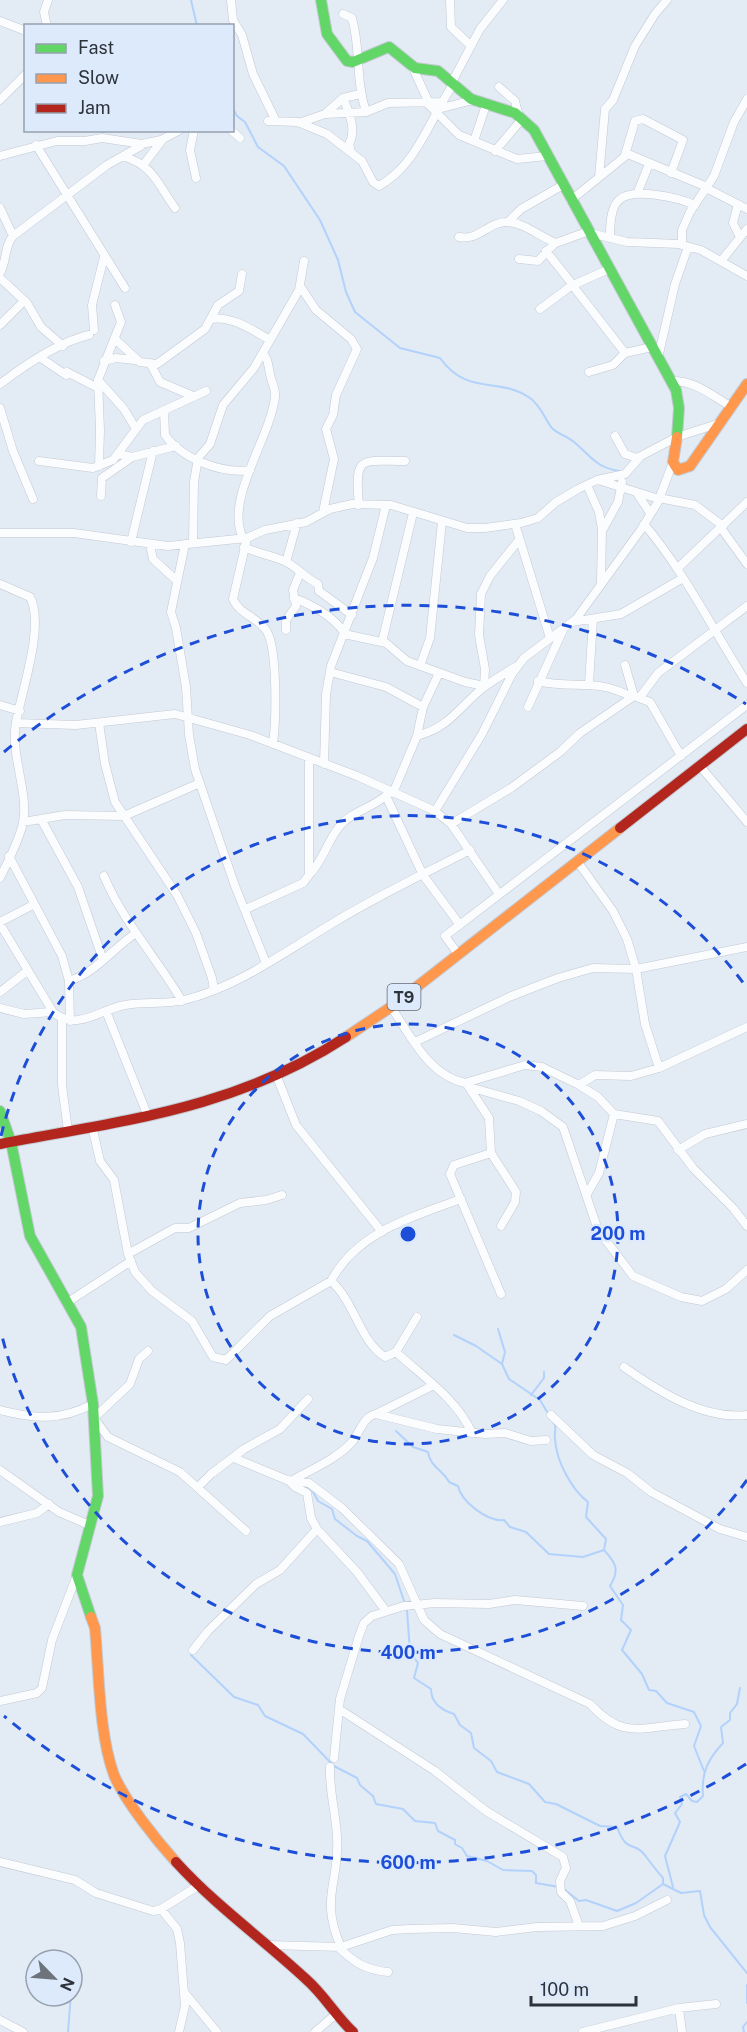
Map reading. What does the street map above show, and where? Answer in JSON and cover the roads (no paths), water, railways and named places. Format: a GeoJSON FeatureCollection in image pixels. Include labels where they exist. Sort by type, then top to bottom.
{"type":"FeatureCollection","features":[{"type":"Feature","properties":{"kind":"main road"},"geometry":{"type":"LineString","coordinates":[[321,0],[327,34],[346,60],[350,62],[389,47],[411,65],[438,71],[473,100],[520,118],[534,130],[680,401],[673,466],[681,471],[690,466],[747,384]]}},
{"type":"Feature","properties":{"kind":"main road","name":"T9"},"geometry":{"type":"LineString","coordinates":[[6,1143],[209,1101],[277,1077],[333,1047],[391,1007],[747,729]]}},
{"type":"Feature","properties":{"kind":"main road"},"geometry":{"type":"LineString","coordinates":[[0,1111],[30,1236],[81,1327],[93,1404],[98,1496],[77,1575],[95,1628],[107,1750],[115,1777],[152,1834],[198,1886],[310,1982],[335,2015],[353,2032]]}},
{"type":"Feature","properties":{"kind":"street"},"geometry":{"type":"LineString","coordinates":[[47,24],[44,12],[48,0]]}},
{"type":"Feature","properties":{"kind":"street"},"geometry":{"type":"LineString","coordinates":[[231,0],[233,20],[242,35],[253,74],[271,119],[299,123],[327,134],[362,161],[375,185],[381,185],[405,165],[418,148],[488,16],[503,0]]}},
{"type":"Feature","properties":{"kind":"street"},"geometry":{"type":"LineString","coordinates":[[450,0],[451,27],[471,46]]}},
{"type":"Feature","properties":{"kind":"street"},"geometry":{"type":"LineString","coordinates":[[599,177],[606,106],[613,100],[645,28],[667,0]]}},
{"type":"Feature","properties":{"kind":"street"},"geometry":{"type":"LineString","coordinates":[[344,14],[352,18],[354,25],[360,94],[366,112]]}},
{"type":"Feature","properties":{"kind":"street"},"geometry":{"type":"LineString","coordinates":[[0,21],[24,30]]}},
{"type":"Feature","properties":{"kind":"street"},"geometry":{"type":"LineString","coordinates":[[411,65],[428,103],[438,108],[473,100]]}},
{"type":"Feature","properties":{"kind":"street"},"geometry":{"type":"LineString","coordinates":[[0,100],[24,76]]}},
{"type":"Feature","properties":{"kind":"street"},"geometry":{"type":"LineString","coordinates":[[495,151],[520,118],[515,100],[499,87]]}},
{"type":"Feature","properties":{"kind":"street"},"geometry":{"type":"LineString","coordinates":[[326,114],[343,98],[360,94]]}},
{"type":"Feature","properties":{"kind":"street"},"geometry":{"type":"LineString","coordinates":[[343,98],[350,113],[353,134],[349,144],[351,152]]}},
{"type":"Feature","properties":{"kind":"street"},"geometry":{"type":"LineString","coordinates":[[658,358],[685,246],[682,230],[714,176],[734,122],[747,99]]}},
{"type":"Feature","properties":{"kind":"street"},"geometry":{"type":"LineString","coordinates":[[299,123],[326,114],[366,112],[388,103],[428,103],[438,108],[459,135],[495,151],[517,159],[548,156]]}},
{"type":"Feature","properties":{"kind":"street"},"geometry":{"type":"LineString","coordinates":[[474,141],[486,105]]}},
{"type":"Feature","properties":{"kind":"street"},"geometry":{"type":"LineString","coordinates":[[572,200],[625,155],[635,121],[638,118],[683,140],[671,173]]}},
{"type":"Feature","properties":{"kind":"street"},"geometry":{"type":"LineString","coordinates":[[0,273],[7,258],[9,241],[13,236],[68,197],[107,165],[146,143],[164,139],[176,132]]}},
{"type":"Feature","properties":{"kind":"street"},"geometry":{"type":"LineString","coordinates":[[194,132],[190,150],[196,178]]}},
{"type":"Feature","properties":{"kind":"street"},"geometry":{"type":"LineString","coordinates":[[233,132],[240,138]]}},
{"type":"Feature","properties":{"kind":"street"},"geometry":{"type":"LineString","coordinates":[[0,156],[36,145],[98,138],[146,143]]}},
{"type":"Feature","properties":{"kind":"street"},"geometry":{"type":"LineString","coordinates":[[144,165],[164,139]]}},
{"type":"Feature","properties":{"kind":"street"},"geometry":{"type":"LineString","coordinates":[[36,145],[125,288]]}},
{"type":"Feature","properties":{"kind":"street"},"geometry":{"type":"LineString","coordinates":[[625,155],[636,156],[747,209]]}},
{"type":"Feature","properties":{"kind":"street"},"geometry":{"type":"LineString","coordinates":[[123,156],[144,165],[159,182],[175,208]]}},
{"type":"Feature","properties":{"kind":"street"},"geometry":{"type":"LineString","coordinates":[[638,194],[649,164]]}},
{"type":"Feature","properties":{"kind":"street"},"geometry":{"type":"LineString","coordinates":[[508,222],[521,209],[563,185]]}},
{"type":"Feature","properties":{"kind":"street"},"geometry":{"type":"LineString","coordinates":[[610,238],[618,201],[638,194],[668,197],[695,205]]}},
{"type":"Feature","properties":{"kind":"street"},"geometry":{"type":"LineString","coordinates":[[738,204],[733,223],[740,237]]}},
{"type":"Feature","properties":{"kind":"street"},"geometry":{"type":"LineString","coordinates":[[0,208],[13,236]]}},
{"type":"Feature","properties":{"kind":"street"},"geometry":{"type":"LineString","coordinates":[[459,237],[476,237],[498,224],[508,222],[518,224],[555,243]]}},
{"type":"Feature","properties":{"kind":"street"},"geometry":{"type":"LineString","coordinates":[[721,261],[747,229]]}},
{"type":"Feature","properties":{"kind":"street"},"geometry":{"type":"LineString","coordinates":[[519,260],[537,262],[555,243],[590,232],[627,242],[685,246],[721,261],[747,276]]}},
{"type":"Feature","properties":{"kind":"street"},"geometry":{"type":"LineString","coordinates":[[546,251],[625,353]]}},
{"type":"Feature","properties":{"kind":"street"},"geometry":{"type":"LineString","coordinates":[[0,384],[75,338],[92,332],[92,305],[104,257]]}},
{"type":"Feature","properties":{"kind":"street"},"geometry":{"type":"LineString","coordinates":[[266,963],[235,886],[200,783],[187,717],[186,687],[176,628],[171,612],[176,580],[189,544],[198,460],[210,444],[223,405],[243,384],[300,286],[304,261]]}},
{"type":"Feature","properties":{"kind":"street"},"geometry":{"type":"LineString","coordinates":[[540,309],[573,285],[609,268]]}},
{"type":"Feature","properties":{"kind":"street"},"geometry":{"type":"LineString","coordinates":[[104,361],[116,358],[137,360],[151,365],[162,361],[200,333],[218,305],[239,291],[243,274]]}},
{"type":"Feature","properties":{"kind":"street"},"geometry":{"type":"LineString","coordinates":[[0,278],[24,301],[40,327],[63,346]]}},
{"type":"Feature","properties":{"kind":"street"},"geometry":{"type":"LineString","coordinates":[[300,286],[316,310],[351,339],[357,349],[336,396],[333,415],[326,429],[334,459],[323,512]]}},
{"type":"Feature","properties":{"kind":"street"},"geometry":{"type":"LineString","coordinates":[[0,325],[24,301]]}},
{"type":"Feature","properties":{"kind":"street"},"geometry":{"type":"LineString","coordinates":[[99,466],[98,384],[104,361],[121,322],[115,305]]}},
{"type":"Feature","properties":{"kind":"street"},"geometry":{"type":"LineString","coordinates":[[211,319],[230,321],[270,340]]}},
{"type":"Feature","properties":{"kind":"street"},"geometry":{"type":"LineString","coordinates":[[115,337],[137,360]]}},
{"type":"Feature","properties":{"kind":"street"},"geometry":{"type":"LineString","coordinates":[[589,372],[613,365],[625,353],[652,347]]}},
{"type":"Feature","properties":{"kind":"street"},"geometry":{"type":"LineString","coordinates":[[229,541],[238,525],[244,483],[258,453],[275,396],[269,363],[263,353]]}},
{"type":"Feature","properties":{"kind":"street"},"geometry":{"type":"LineString","coordinates":[[40,358],[66,374],[98,384],[124,410],[136,429]]}},
{"type":"Feature","properties":{"kind":"street"},"geometry":{"type":"LineString","coordinates":[[151,365],[160,382],[193,396]]}},
{"type":"Feature","properties":{"kind":"street"},"geometry":{"type":"LineString","coordinates":[[670,381],[685,381],[732,407]]}},
{"type":"Feature","properties":{"kind":"street"},"geometry":{"type":"LineString","coordinates":[[39,461],[93,468],[99,466],[113,460],[143,420],[206,391]]}},
{"type":"Feature","properties":{"kind":"street"},"geometry":{"type":"LineString","coordinates":[[0,408],[13,451],[33,499]]}},
{"type":"Feature","properties":{"kind":"street"},"geometry":{"type":"LineString","coordinates":[[164,410],[165,435],[176,446],[198,460],[212,465],[250,470]]}},
{"type":"Feature","properties":{"kind":"street"},"geometry":{"type":"LineString","coordinates":[[602,531],[618,502],[624,474],[640,457],[677,437],[720,423]]}},
{"type":"Feature","properties":{"kind":"street"},"geometry":{"type":"LineString","coordinates":[[615,436],[624,454],[631,458],[640,457]]}},
{"type":"Feature","properties":{"kind":"street"},"geometry":{"type":"LineString","coordinates":[[101,496],[102,478],[132,458],[176,446]]}},
{"type":"Feature","properties":{"kind":"street"},"geometry":{"type":"LineString","coordinates":[[131,542],[153,452]]}},
{"type":"Feature","properties":{"kind":"street"},"geometry":{"type":"LineString","coordinates":[[118,454],[132,458]]}},
{"type":"Feature","properties":{"kind":"street"},"geometry":{"type":"LineString","coordinates":[[359,505],[358,472],[366,461],[374,459],[405,461]]}},
{"type":"Feature","properties":{"kind":"street"},"geometry":{"type":"LineString","coordinates":[[435,811],[482,734],[519,665],[524,658],[571,622],[601,583],[644,524],[659,499],[673,462]]}},
{"type":"Feature","properties":{"kind":"street"},"geometry":{"type":"LineString","coordinates":[[245,541],[265,530],[306,522],[323,512],[347,505],[386,505],[467,528],[514,524],[538,518],[556,502],[597,480],[624,474]]}},
{"type":"Feature","properties":{"kind":"street"},"geometry":{"type":"LineString","coordinates":[[597,480],[621,485],[659,499],[695,505],[722,527],[747,564]]}},
{"type":"Feature","properties":{"kind":"street"},"geometry":{"type":"LineString","coordinates":[[587,485],[599,512],[602,531],[601,583]]}},
{"type":"Feature","properties":{"kind":"street"},"geometry":{"type":"LineString","coordinates":[[636,492],[650,513]]}},
{"type":"Feature","properties":{"kind":"street"},"geometry":{"type":"LineString","coordinates":[[678,568],[747,502]]}},
{"type":"Feature","properties":{"kind":"street"},"geometry":{"type":"LineString","coordinates":[[324,765],[326,694],[330,672],[373,558],[386,505]]}},
{"type":"Feature","properties":{"kind":"street"},"geometry":{"type":"LineString","coordinates":[[382,642],[412,513]]}},
{"type":"Feature","properties":{"kind":"street"},"geometry":{"type":"LineString","coordinates":[[420,666],[429,647],[442,522]]}},
{"type":"Feature","properties":{"kind":"street"},"geometry":{"type":"LineString","coordinates":[[286,562],[297,523]]}},
{"type":"Feature","properties":{"kind":"street"},"geometry":{"type":"LineString","coordinates":[[514,524],[550,638]]}},
{"type":"Feature","properties":{"kind":"street"},"geometry":{"type":"LineString","coordinates":[[644,524],[678,568],[714,632],[747,683]]}},
{"type":"Feature","properties":{"kind":"street"},"geometry":{"type":"LineString","coordinates":[[238,525],[245,541],[233,599],[239,609],[256,620],[271,638],[275,676],[273,744]]}},
{"type":"Feature","properties":{"kind":"street"},"geometry":{"type":"LineString","coordinates":[[0,533],[74,533],[150,545],[245,541],[286,562],[303,577],[318,584],[319,591],[351,615]]}},
{"type":"Feature","properties":{"kind":"street"},"geometry":{"type":"LineString","coordinates":[[484,687],[485,669],[479,636],[481,594],[490,576],[518,541]]}},
{"type":"Feature","properties":{"kind":"street"},"geometry":{"type":"LineString","coordinates":[[150,545],[153,559],[176,580]]}},
{"type":"Feature","properties":{"kind":"street"},"geometry":{"type":"LineString","coordinates":[[286,630],[286,620],[296,606],[294,590],[300,573]]}},
{"type":"Feature","properties":{"kind":"street"},"geometry":{"type":"LineString","coordinates":[[571,622],[621,614],[683,578]]}},
{"type":"Feature","properties":{"kind":"street"},"geometry":{"type":"LineString","coordinates":[[0,584],[30,597],[36,618],[16,723],[23,822],[0,878]]}},
{"type":"Feature","properties":{"kind":"street"},"geometry":{"type":"LineString","coordinates":[[294,598],[335,620],[344,633],[382,642],[392,646],[403,659],[484,687]]}},
{"type":"Feature","properties":{"kind":"street"},"geometry":{"type":"LineString","coordinates":[[451,824],[511,788],[560,752],[580,733],[635,697],[658,673],[747,606]]}},
{"type":"Feature","properties":{"kind":"street"},"geometry":{"type":"LineString","coordinates":[[589,684],[593,619]]}},
{"type":"Feature","properties":{"kind":"street"},"geometry":{"type":"LineString","coordinates":[[528,707],[563,628]]}},
{"type":"Feature","properties":{"kind":"street"},"geometry":{"type":"LineString","coordinates":[[417,736],[433,732],[449,722],[484,687],[519,665]]}},
{"type":"Feature","properties":{"kind":"street"},"geometry":{"type":"LineString","coordinates":[[625,665],[635,697]]}},
{"type":"Feature","properties":{"kind":"street"},"geometry":{"type":"LineString","coordinates":[[330,672],[386,687],[423,707]]}},
{"type":"Feature","properties":{"kind":"street"},"geometry":{"type":"LineString","coordinates":[[246,909],[303,883],[318,865],[338,827],[390,794],[417,736],[423,707],[438,673]]}},
{"type":"Feature","properties":{"kind":"street"},"geometry":{"type":"LineString","coordinates":[[538,681],[556,685],[603,685],[650,702],[681,756]]}},
{"type":"Feature","properties":{"kind":"street"},"geometry":{"type":"LineString","coordinates":[[0,705],[20,711]]}},
{"type":"Feature","properties":{"kind":"street"},"geometry":{"type":"LineString","coordinates":[[458,954],[445,936],[747,705]]}},
{"type":"Feature","properties":{"kind":"street"},"geometry":{"type":"LineString","coordinates":[[16,723],[54,726],[168,714],[187,717],[273,744],[357,776],[390,794],[435,811],[451,824],[499,894]]}},
{"type":"Feature","properties":{"kind":"street"},"geometry":{"type":"LineString","coordinates":[[99,723],[111,791],[124,816],[177,895],[196,933],[214,990]]}},
{"type":"Feature","properties":{"kind":"street"},"geometry":{"type":"LineString","coordinates":[[309,758],[309,875]]}},
{"type":"Feature","properties":{"kind":"street"},"geometry":{"type":"LineString","coordinates":[[700,766],[747,822]]}},
{"type":"Feature","properties":{"kind":"street"},"geometry":{"type":"LineString","coordinates":[[23,822],[70,815],[124,816],[200,783]]}},
{"type":"Feature","properties":{"kind":"street"},"geometry":{"type":"LineString","coordinates":[[390,794],[423,875],[460,924]]}},
{"type":"Feature","properties":{"kind":"street"},"geometry":{"type":"LineString","coordinates":[[41,819],[78,887],[103,960]]}},
{"type":"Feature","properties":{"kind":"street"},"geometry":{"type":"LineString","coordinates":[[33,905],[0,923],[53,1012],[66,1021],[124,1005],[182,1001],[214,990],[266,963],[348,914],[470,850]]}},
{"type":"Feature","properties":{"kind":"street"},"geometry":{"type":"LineString","coordinates":[[9,856],[24,881],[33,905],[56,942],[69,981],[62,1085],[68,1131]]}},
{"type":"Feature","properties":{"kind":"street"},"geometry":{"type":"LineString","coordinates":[[577,861],[613,910],[627,939],[636,969],[645,1024],[659,1068]]}},
{"type":"Feature","properties":{"kind":"street"},"geometry":{"type":"LineString","coordinates":[[104,876],[136,933],[167,974],[182,1001]]}},
{"type":"Feature","properties":{"kind":"street"},"geometry":{"type":"LineString","coordinates":[[69,981],[82,977],[97,968],[103,960],[136,933]]}},
{"type":"Feature","properties":{"kind":"street"},"geometry":{"type":"LineString","coordinates":[[415,1042],[509,997],[558,978],[593,968],[636,969],[747,947]]}},
{"type":"Feature","properties":{"kind":"street"},"geometry":{"type":"LineString","coordinates":[[0,992],[27,971]]}},
{"type":"Feature","properties":{"kind":"street"},"geometry":{"type":"LineString","coordinates":[[391,1007],[432,1067],[467,1085],[519,1101],[541,1111],[563,1127],[598,1230],[633,1276],[681,1297],[702,1301],[726,1289],[747,1270]]}},
{"type":"Feature","properties":{"kind":"street"},"geometry":{"type":"LineString","coordinates":[[0,1008],[24,1014],[53,1012]]}},
{"type":"Feature","properties":{"kind":"street"},"geometry":{"type":"LineString","coordinates":[[106,1011],[147,1114]]}},
{"type":"Feature","properties":{"kind":"street"},"geometry":{"type":"LineString","coordinates":[[579,1084],[595,1076],[631,1076],[659,1068],[747,1027]]}},
{"type":"Feature","properties":{"kind":"street"},"geometry":{"type":"LineString","coordinates":[[467,1085],[525,1065],[557,1072],[579,1084],[598,1097],[614,1114],[658,1121],[678,1150],[747,1226]]}},
{"type":"Feature","properties":{"kind":"street"},"geometry":{"type":"LineString","coordinates":[[277,1077],[296,1125],[382,1232]]}},
{"type":"Feature","properties":{"kind":"street"},"geometry":{"type":"LineString","coordinates":[[467,1085],[489,1118],[491,1153],[517,1197],[501,1226]]}},
{"type":"Feature","properties":{"kind":"street"},"geometry":{"type":"LineString","coordinates":[[587,1194],[599,1173],[614,1114]]}},
{"type":"Feature","properties":{"kind":"street"},"geometry":{"type":"LineString","coordinates":[[678,1150],[701,1136],[747,1124]]}},
{"type":"Feature","properties":{"kind":"street"},"geometry":{"type":"LineString","coordinates":[[92,1126],[100,1161],[114,1180],[135,1272],[152,1292],[192,1321],[213,1357],[220,1360],[232,1355],[270,1316],[331,1281],[351,1251],[401,1221],[461,1199]]}},
{"type":"Feature","properties":{"kind":"street"},"geometry":{"type":"LineString","coordinates":[[491,1153],[452,1167],[450,1174],[501,1294]]}},
{"type":"Feature","properties":{"kind":"street"},"geometry":{"type":"LineString","coordinates":[[68,1302],[175,1228],[189,1228],[240,1203],[266,1200],[282,1195]]}},
{"type":"Feature","properties":{"kind":"street"},"geometry":{"type":"LineString","coordinates":[[331,1281],[378,1353],[385,1357],[396,1352],[417,1317]]}},
{"type":"Feature","properties":{"kind":"street"},"geometry":{"type":"LineString","coordinates":[[148,1351],[139,1359],[130,1384],[94,1418],[108,1437],[180,1472],[246,1532]]}},
{"type":"Feature","properties":{"kind":"street"},"geometry":{"type":"LineString","coordinates":[[396,1352],[466,1418],[472,1433]]}},
{"type":"Feature","properties":{"kind":"street"},"geometry":{"type":"LineString","coordinates":[[624,1367],[658,1390],[681,1401],[726,1416],[747,1415]]}},
{"type":"Feature","properties":{"kind":"street"},"geometry":{"type":"LineString","coordinates":[[289,1480],[340,1452],[352,1442],[368,1417],[432,1386]]}},
{"type":"Feature","properties":{"kind":"street"},"geometry":{"type":"LineString","coordinates":[[198,1487],[210,1474],[280,1429],[308,1399]]}},
{"type":"Feature","properties":{"kind":"street"},"geometry":{"type":"LineString","coordinates":[[0,1410],[56,1417],[68,1416],[93,1404]]}},
{"type":"Feature","properties":{"kind":"street"},"geometry":{"type":"LineString","coordinates":[[376,1414],[437,1429],[472,1433],[505,1433],[531,1441],[546,1440]]}},
{"type":"Feature","properties":{"kind":"street"},"geometry":{"type":"LineString","coordinates":[[551,1415],[593,1455],[627,1473],[651,1492],[712,1525],[747,1537]]}},
{"type":"Feature","properties":{"kind":"street"},"geometry":{"type":"LineString","coordinates":[[234,1458],[289,1480],[315,1486],[392,1554],[404,1572],[424,1620],[434,1631],[590,1704],[616,1726],[639,1729],[685,1724]]}},
{"type":"Feature","properties":{"kind":"street"},"geometry":{"type":"LineString","coordinates":[[0,1470],[49,1504],[79,1522],[89,1525]]}},
{"type":"Feature","properties":{"kind":"street"},"geometry":{"type":"LineString","coordinates":[[289,1480],[291,1485],[310,1496],[311,1518],[317,1529],[357,1572],[386,1611]]}},
{"type":"Feature","properties":{"kind":"street"},"geometry":{"type":"LineString","coordinates":[[0,1522],[37,1513],[49,1504]]}},
{"type":"Feature","properties":{"kind":"street"},"geometry":{"type":"LineString","coordinates":[[193,1650],[208,1631],[256,1584],[280,1570],[317,1529]]}},
{"type":"Feature","properties":{"kind":"street"},"geometry":{"type":"LineString","coordinates":[[0,1701],[37,1693],[42,1688],[52,1640],[77,1575]]}},
{"type":"Feature","properties":{"kind":"street"},"geometry":{"type":"LineString","coordinates":[[334,1758],[339,1709],[364,1623],[372,1616],[418,1605],[489,1604],[515,1600],[583,1606]]}},
{"type":"Feature","properties":{"kind":"street"},"geometry":{"type":"LineString","coordinates":[[339,1709],[435,1771],[486,1811],[563,1857],[566,1865],[560,1881],[561,1892],[570,1901],[579,1926]]}},
{"type":"Feature","properties":{"kind":"street"},"geometry":{"type":"LineString","coordinates":[[330,1767],[337,1838],[328,1904],[333,1929],[340,1947],[353,1962],[367,1969],[388,1972]]}},
{"type":"Feature","properties":{"kind":"street"},"geometry":{"type":"LineString","coordinates":[[0,1862],[75,1880],[96,1893],[153,1911],[161,1909],[198,1886]]}},
{"type":"Feature","properties":{"kind":"street"},"geometry":{"type":"LineString","coordinates":[[268,1945],[340,1947],[392,1930],[453,1928],[496,1932],[603,1926],[618,1922],[667,1900]]}},
{"type":"Feature","properties":{"kind":"street"},"geometry":{"type":"LineString","coordinates":[[161,1909],[177,1929],[185,2006],[179,2032]]}},
{"type":"Feature","properties":{"kind":"street"},"geometry":{"type":"LineString","coordinates":[[184,1992],[218,2032]]}},
{"type":"Feature","properties":{"kind":"street"},"geometry":{"type":"LineString","coordinates":[[583,2032],[679,2008],[717,2004]]}},
{"type":"Feature","properties":{"kind":"street"},"geometry":{"type":"LineString","coordinates":[[679,2008],[682,2032]]}},
{"type":"Feature","properties":{"kind":"street"},"geometry":{"type":"LineString","coordinates":[[315,2032],[335,2015]]}},
{"type":"Feature","properties":{"kind":"street"},"geometry":{"type":"LineString","coordinates":[[0,2020],[22,2032]]}},
{"type":"Feature","properties":{"kind":"waterway"},"geometry":{"type":"LineString","coordinates":[[191,0],[197,24]]}},
{"type":"Feature","properties":{"kind":"waterway"},"geometry":{"type":"LineString","coordinates":[[234,111],[245,122],[258,147],[284,166],[320,220],[338,260],[346,292],[355,312],[400,348],[440,358],[462,378],[507,388],[530,398],[553,429],[574,442],[599,464],[619,471]]}},
{"type":"Feature","properties":{"kind":"waterway"},"geometry":{"type":"LineString","coordinates":[[498,1329],[505,1352],[502,1364]]}},
{"type":"Feature","properties":{"kind":"waterway"},"geometry":{"type":"LineString","coordinates":[[454,1335],[476,1346],[502,1364],[509,1379],[540,1400],[555,1425],[556,1448],[566,1474],[576,1490],[588,1502],[586,1517],[606,1539],[604,1550]]}},
{"type":"Feature","properties":{"kind":"waterway"},"geometry":{"type":"LineString","coordinates":[[531,1395],[544,1378],[544,1372]]}},
{"type":"Feature","properties":{"kind":"waterway"},"geometry":{"type":"LineString","coordinates":[[396,1431],[413,1447],[428,1452],[434,1465],[449,1482],[458,1486],[469,1504],[490,1518],[504,1520],[510,1527],[526,1532],[549,1554],[583,1557],[604,1550]]}},
{"type":"Feature","properties":{"kind":"waterway"},"geometry":{"type":"LineString","coordinates":[[301,1486],[312,1490],[318,1501],[332,1509],[335,1519],[367,1541],[395,1574],[407,1610],[410,1652],[418,1663],[414,1678],[431,1689],[431,1694],[438,1705],[454,1714],[460,1725],[471,1733],[474,1748],[491,1761],[497,1772],[529,1784],[545,1802],[556,1804],[600,1826],[617,1827],[624,1841],[644,1854],[663,1878],[663,1884]]}},
{"type":"Feature","properties":{"kind":"waterway"},"geometry":{"type":"LineString","coordinates":[[604,1550],[616,1571],[610,1586],[623,1605],[621,1620],[631,1630],[622,1650],[642,1674],[649,1690],[656,1691],[667,1703],[694,1712],[701,1726],[694,1746],[704,1771]]}},
{"type":"Feature","properties":{"kind":"waterway"},"geometry":{"type":"LineString","coordinates":[[191,1655],[234,1697],[258,1705],[265,1716],[303,1734],[334,1766],[357,1778],[360,1785],[373,1796],[376,1804],[403,1809],[415,1821],[435,1823],[438,1831],[455,1840],[455,1844],[462,1848],[467,1856],[487,1861],[503,1870],[532,1871],[536,1875],[536,1883],[559,1887]]}},
{"type":"Feature","properties":{"kind":"waterway"},"geometry":{"type":"LineString","coordinates":[[673,1887],[665,1856],[680,1822],[675,1813],[682,1804],[680,1797],[686,1794],[692,1801],[697,1802],[703,1796],[703,1780],[707,1767],[723,1743],[721,1727],[730,1720],[730,1713],[737,1704],[740,1688]]}},
{"type":"Feature","properties":{"kind":"waterway"},"geometry":{"type":"LineString","coordinates":[[564,1889],[579,1901],[586,1900],[617,1911],[636,1903],[663,1884],[681,1893],[700,1891],[704,1915],[710,1927],[747,1973]]}},
{"type":"Feature","properties":{"kind":"waterway"},"geometry":{"type":"LineString","coordinates":[[747,1985],[747,2003]]}},
{"type":"Feature","properties":{"kind":"waterway"},"geometry":{"type":"LineString","coordinates":[[68,2032],[70,2008]]}},
{"type":"Feature","properties":{"kind":"waterway"},"geometry":{"type":"LineString","coordinates":[[744,2032],[743,2027],[747,2022]]}}]}
